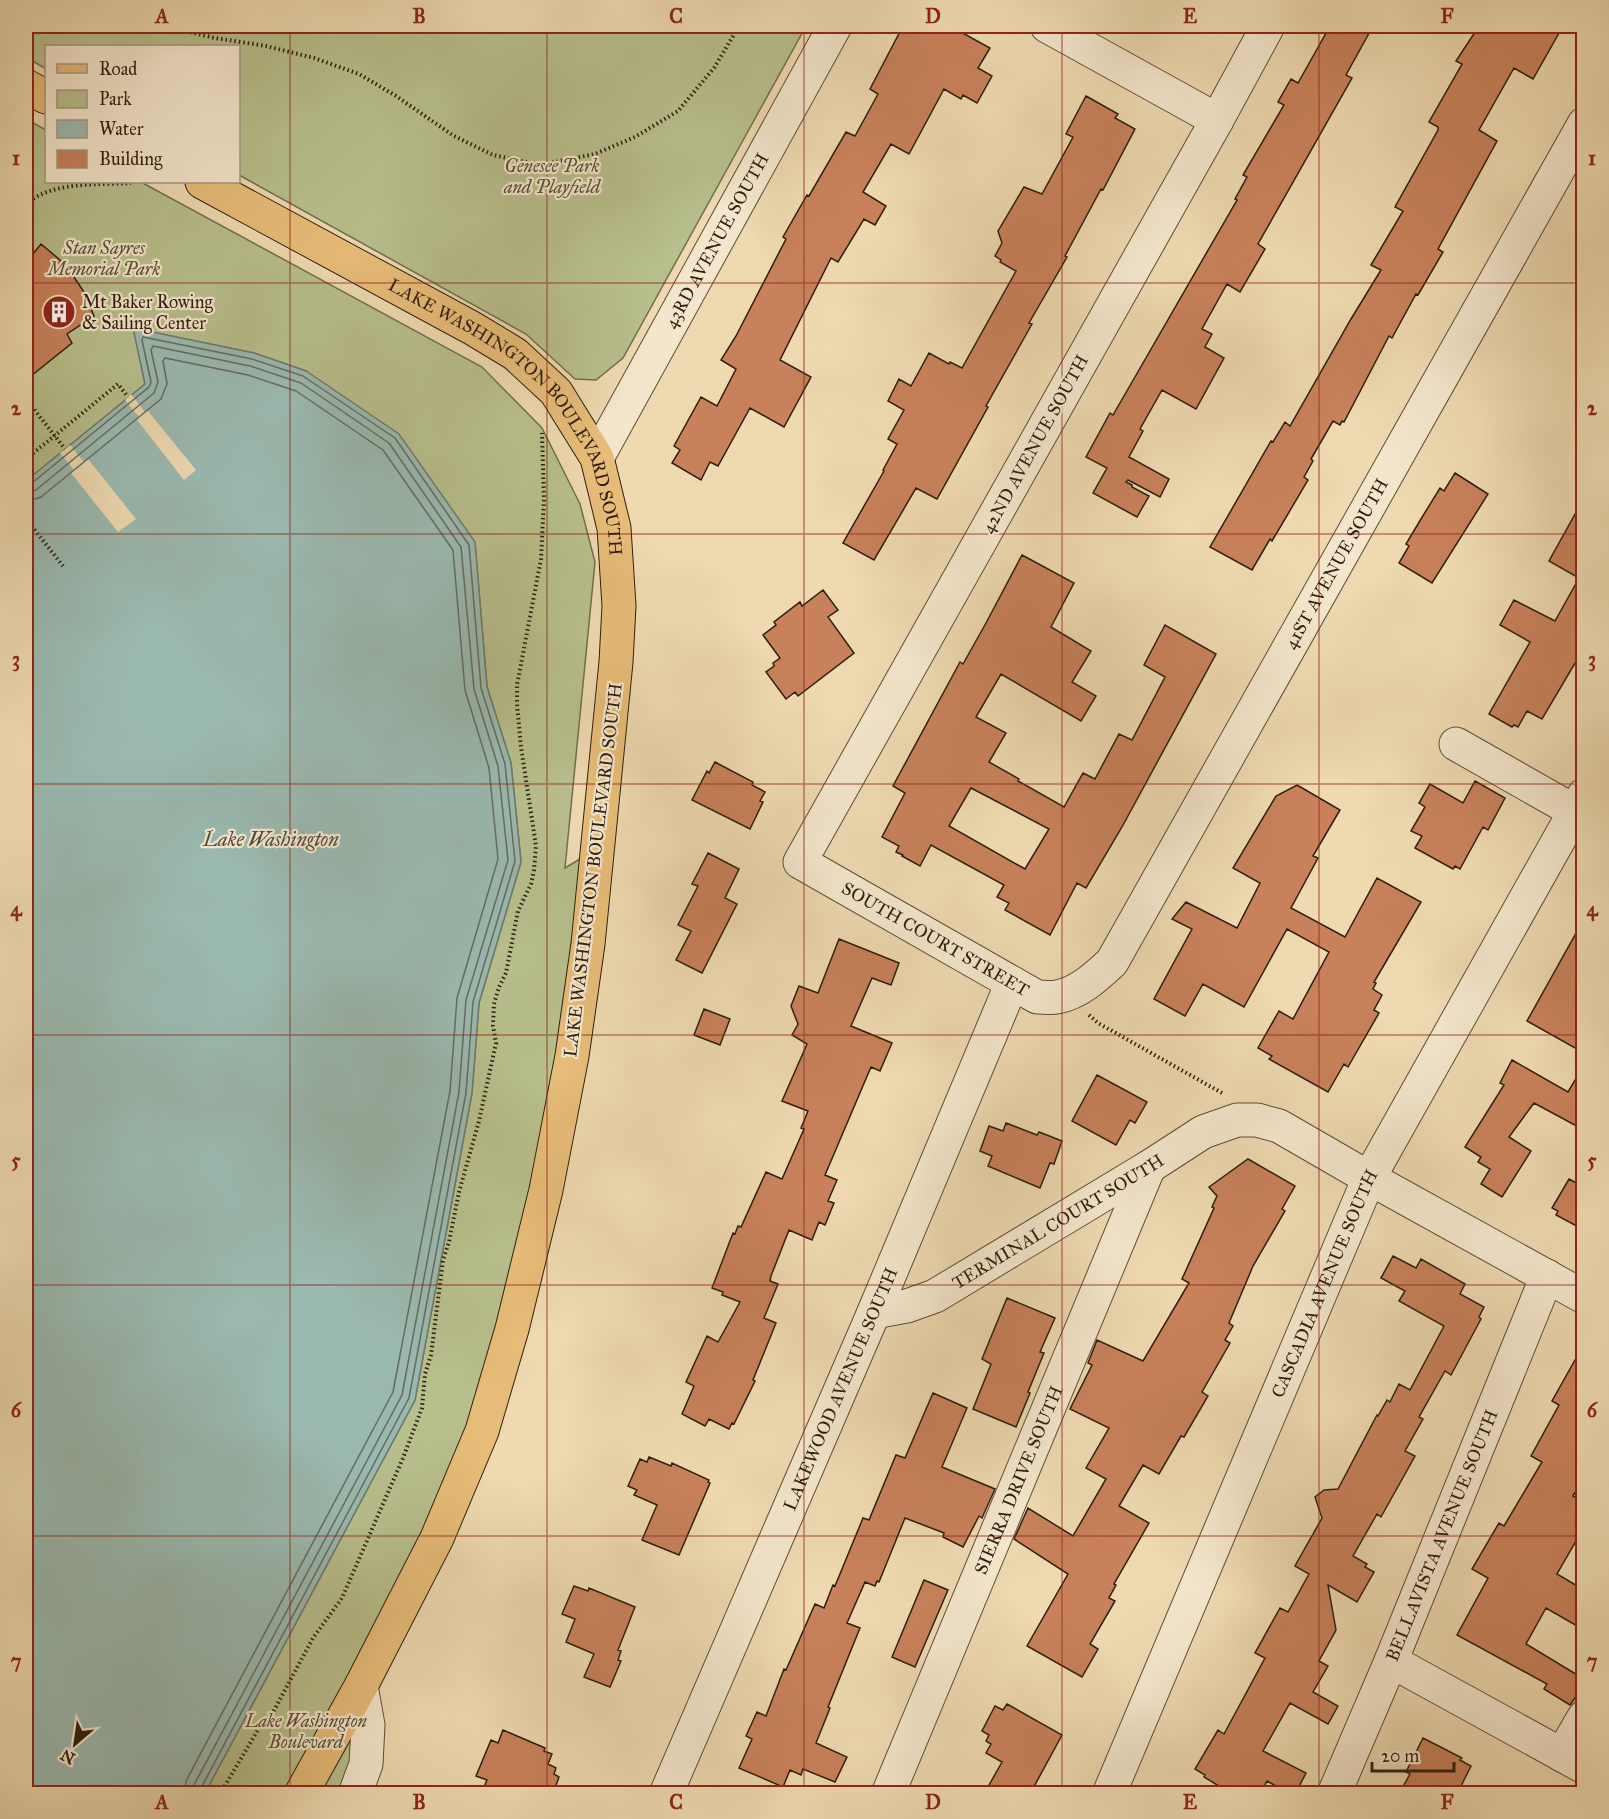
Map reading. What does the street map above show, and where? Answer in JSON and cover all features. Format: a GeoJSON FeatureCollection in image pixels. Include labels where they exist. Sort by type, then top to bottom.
{"type":"FeatureCollection","features":[{"type":"Feature","properties":{"kind":"main road"},"geometry":{"type":"LineString","coordinates":[[26,86],[45,97]]}},
{"type":"Feature","properties":{"kind":"main road","name":"LAKE WASHINGTON BOULEVARD SOUTH"},"geometry":{"type":"LineString","coordinates":[[204,183],[453,317],[515,354],[556,392],[597,458],[614,528],[619,606],[616,662],[597,859],[572,1056],[546,1190],[512,1329],[482,1431],[437,1538],[361,1686],[301,1794]]}},
{"type":"Feature","properties":{"kind":"street","name":"43RD AVENUE SOUTH"},"geometry":{"type":"LineString","coordinates":[[597,458],[835,26]]}},
{"type":"Feature","properties":{"kind":"street"},"geometry":{"type":"LineString","coordinates":[[1047,26],[1217,120]]}},
{"type":"Feature","properties":{"kind":"street","name":"42ND AVENUE SOUTH"},"geometry":{"type":"LineString","coordinates":[[800,862],[1268,26]]}},
{"type":"Feature","properties":{"kind":"street","name":"41ST AVENUE SOUTH"},"geometry":{"type":"LineString","coordinates":[[1076,989],[1092,980],[1112,962],[1584,124]]}},
{"type":"Feature","properties":{"kind":"street"},"geometry":{"type":"LineString","coordinates":[[1456,744],[1579,803]]}},
{"type":"Feature","properties":{"kind":"street","name":"CASCADIA AVENUE SOUTH"},"geometry":{"type":"LineString","coordinates":[[1109,1794],[1369,1178],[1579,803]]}},
{"type":"Feature","properties":{"kind":"street","name":"SOUTH COURT STREET"},"geometry":{"type":"LineString","coordinates":[[800,862],[1037,997],[1057,997],[1076,989]]}},
{"type":"Feature","properties":{"kind":"street","name":"LAKEWOOD AVENUE SOUTH"},"geometry":{"type":"LineString","coordinates":[[666,1794],[874,1312],[1012,983]]}},
{"type":"Feature","properties":{"kind":"street"},"geometry":{"type":"LineString","coordinates":[[1231,1107],[1257,1120],[1279,1126],[1584,1296]]}},
{"type":"Feature","properties":{"kind":"street","name":"TERMINAL COURT SOUTH"},"geometry":{"type":"LineString","coordinates":[[874,1312],[906,1306],[935,1296],[1149,1167],[1203,1132],[1231,1107]]}},
{"type":"Feature","properties":{"kind":"street","name":"SIERRA DRIVE SOUTH"},"geometry":{"type":"LineString","coordinates":[[888,1794],[1149,1167]]}},
{"type":"Feature","properties":{"kind":"street","name":"BELLAVISTA AVENUE SOUTH"},"geometry":{"type":"LineString","coordinates":[[1334,1794],[1547,1276]]}},
{"type":"Feature","properties":{"kind":"street"},"geometry":{"type":"LineString","coordinates":[[1390,1661],[1573,1761],[1584,1717]]}},
{"type":"Feature","properties":{"kind":"street"},"geometry":{"type":"LineString","coordinates":[[355,1794],[366,1764],[368,1725],[361,1686]]}},
{"type":"Feature","properties":{"kind":"path"},"geometry":{"type":"LineString","coordinates":[[164,26],[215,38],[266,46],[314,58],[359,74],[454,136],[493,154],[540,165],[595,154],[635,137],[678,111],[714,68],[737,26]]}},
{"type":"Feature","properties":{"kind":"path"},"geometry":{"type":"LineString","coordinates":[[26,204],[42,193],[56,189],[131,183]]}},
{"type":"Feature","properties":{"kind":"path"},"geometry":{"type":"LineString","coordinates":[[26,459],[118,384],[128,397]]}},
{"type":"Feature","properties":{"kind":"path"},"geometry":{"type":"LineString","coordinates":[[26,399],[65,449]]}},
{"type":"Feature","properties":{"kind":"path"},"geometry":{"type":"LineString","coordinates":[[220,1794],[260,1728],[272,1714],[313,1638],[342,1598],[403,1458],[422,1408],[425,1374],[440,1292],[442,1260],[449,1242],[459,1192],[482,1110],[496,1043],[493,1026],[494,1004],[506,973],[516,919],[531,884],[535,858],[531,805],[517,704],[517,686],[542,550],[544,499],[542,433]]}},
{"type":"Feature","properties":{"kind":"path"},"geometry":{"type":"LineString","coordinates":[[26,519],[63,566]]}},
{"type":"Feature","properties":{"kind":"path"},"geometry":{"type":"LineString","coordinates":[[1098,1023],[1231,1107]]}},
{"type":"Feature","properties":{"kind":"green space","name":"Genesee Park and Playfield"},"geometry":{"type":"Polygon","coordinates":[[[26,26],[806,26],[623,358],[596,380],[575,379],[526,334],[240,176],[240,45],[45,45],[45,68],[26,57],[26,26]]]}},
{"type":"Feature","properties":{"kind":"green space"},"geometry":{"type":"Polygon","coordinates":[[[26,119],[45,129],[45,183],[143,183],[482,367],[542,428],[580,504],[595,562],[565,868],[598,848],[512,1329],[361,1686],[355,1793],[205,1793],[415,1400],[472,1093],[479,1003],[521,862],[511,763],[487,687],[475,543],[306,371],[254,353],[134,329],[145,384],[26,481],[26,119]]]}},
{"type":"Feature","properties":{"kind":"water","name":"Lake Washington"},"geometry":{"type":"Polygon","coordinates":[[[133,328],[254,353],[306,371],[399,434],[475,542],[487,687],[511,763],[521,862],[479,1003],[472,1093],[415,1400],[205,1793],[26,1794],[26,481],[145,384],[133,328]]]}},
{"type":"Feature","properties":{"kind":"pier"},"geometry":{"type":"Polygon","coordinates":[[[131,394],[145,412],[148,411],[196,470],[184,480],[137,420],[139,417],[125,400],[131,394]]]}},
{"type":"Feature","properties":{"kind":"pier"},"geometry":{"type":"Polygon","coordinates":[[[70,445],[84,462],[88,459],[136,519],[118,532],[71,473],[74,470],[60,453],[70,445]]]}},
{"type":"Feature","properties":{"kind":"building"},"geometry":{"type":"Polygon","coordinates":[[[903,26],[950,26],[990,48],[978,68],[992,76],[977,103],[963,95],[961,99],[944,89],[909,154],[891,144],[863,192],[886,206],[875,225],[864,219],[838,262],[831,258],[780,360],[811,377],[784,427],[750,408],[718,466],[710,462],[701,480],[672,463],[680,450],[674,446],[701,397],[717,406],[736,369],[721,360],[736,336],[786,239],[783,237],[807,195],[809,196],[846,132],[855,136],[878,94],[870,89],[903,26]]]}},
{"type":"Feature","properties":{"kind":"building"},"geometry":{"type":"Polygon","coordinates":[[[1330,26],[1373,26],[1346,75],[1352,78],[1258,244],[1265,249],[1240,292],[1227,284],[1202,329],[1212,334],[1205,347],[1224,358],[1196,409],[1162,390],[1140,429],[1143,431],[1129,457],[1169,479],[1160,497],[1128,480],[1126,482],[1149,496],[1137,517],[1093,493],[1107,468],[1086,457],[1110,413],[1113,415],[1237,200],[1235,199],[1247,177],[1243,175],[1284,105],[1278,102],[1291,79],[1298,83],[1330,26]]]}},
{"type":"Feature","properties":{"kind":"building"},"geometry":{"type":"Polygon","coordinates":[[[1479,26],[1563,26],[1533,79],[1514,68],[1479,130],[1497,141],[1438,249],[1443,252],[1418,295],[1416,294],[1392,338],[1389,336],[1344,422],[1342,421],[1340,425],[1333,421],[1311,459],[1313,461],[1304,477],[1308,480],[1252,570],[1210,547],[1271,441],[1273,442],[1285,422],[1290,426],[1381,270],[1371,265],[1403,211],[1395,207],[1438,130],[1438,127],[1429,122],[1462,64],[1456,61],[1479,26]]]}},
{"type":"Feature","properties":{"kind":"building"},"geometry":{"type":"Polygon","coordinates":[[[1086,96],[1118,114],[1115,118],[1135,129],[1029,323],[1032,324],[937,499],[916,488],[874,560],[843,543],[897,444],[888,439],[904,410],[888,401],[899,379],[911,386],[929,353],[962,368],[1016,271],[1000,262],[1001,260],[995,256],[1002,243],[998,231],[1024,187],[1042,194],[1073,137],[1066,134],[1086,96]]]}},
{"type":"Feature","properties":{"kind":"building","name":"Mt Baker Rowing & Sailing Center"},"geometry":{"type":"Polygon","coordinates":[[[41,244],[72,274],[84,292],[94,316],[67,334],[72,343],[26,380],[26,260],[41,244]]]}},
{"type":"Feature","properties":{"kind":"building"},"geometry":{"type":"Polygon","coordinates":[[[1455,473],[1488,494],[1432,583],[1399,563],[1409,546],[1406,544],[1440,488],[1444,491],[1455,473]]]}},
{"type":"Feature","properties":{"kind":"building"},"geometry":{"type":"Polygon","coordinates":[[[1584,498],[1584,648],[1542,719],[1527,711],[1518,727],[1514,725],[1512,727],[1489,714],[1530,642],[1500,625],[1514,600],[1555,621],[1579,578],[1549,561],[1584,498]]]}},
{"type":"Feature","properties":{"kind":"building"},"geometry":{"type":"Polygon","coordinates":[[[1022,555],[1074,583],[1051,627],[1091,651],[1072,682],[1096,696],[1081,721],[1001,674],[976,717],[1006,733],[989,762],[1064,807],[1083,773],[1095,779],[1119,734],[1132,740],[1165,677],[1144,665],[1165,625],[1216,654],[1122,827],[1086,888],[1077,883],[1050,935],[1005,910],[1009,903],[997,897],[1004,885],[931,845],[920,866],[896,852],[899,846],[882,837],[905,793],[893,786],[960,662],[963,664],[1022,555]],[[971,788],[949,826],[1025,869],[1049,829],[971,788]]]}},
{"type":"Feature","properties":{"kind":"building"},"geometry":{"type":"Polygon","coordinates":[[[823,590],[838,610],[828,617],[854,653],[798,696],[795,692],[786,699],[766,672],[780,658],[763,635],[776,625],[774,622],[800,602],[802,606],[823,590]]]}},
{"type":"Feature","properties":{"kind":"building"},"geometry":{"type":"Polygon","coordinates":[[[715,762],[753,782],[752,785],[765,792],[760,801],[763,802],[750,829],[692,800],[707,771],[709,773],[715,762]]]}},
{"type":"Feature","properties":{"kind":"building"},"geometry":{"type":"Polygon","coordinates":[[[1475,781],[1505,798],[1488,830],[1483,827],[1460,869],[1455,866],[1453,869],[1415,848],[1422,836],[1411,831],[1425,807],[1419,803],[1430,784],[1463,803],[1475,781]]]}},
{"type":"Feature","properties":{"kind":"building"},"geometry":{"type":"Polygon","coordinates":[[[1297,785],[1340,810],[1313,856],[1318,858],[1291,908],[1345,937],[1377,878],[1421,902],[1374,982],[1376,983],[1373,989],[1382,995],[1374,1010],[1379,1013],[1348,1067],[1344,1064],[1328,1092],[1269,1059],[1272,1056],[1258,1048],[1279,1011],[1293,1019],[1329,952],[1287,929],[1244,1007],[1203,984],[1185,1016],[1154,999],[1192,929],[1172,919],[1186,902],[1237,928],[1260,883],[1233,868],[1276,796],[1297,785]]]}},
{"type":"Feature","properties":{"kind":"building"},"geometry":{"type":"Polygon","coordinates":[[[708,853],[739,869],[725,898],[737,904],[702,973],[676,960],[691,931],[678,925],[698,886],[692,884],[708,853]]]}},
{"type":"Feature","properties":{"kind":"building"},"geometry":{"type":"Polygon","coordinates":[[[1584,919],[1584,1053],[1527,1021],[1584,919]]]}},
{"type":"Feature","properties":{"kind":"building"},"geometry":{"type":"Polygon","coordinates":[[[839,939],[899,963],[891,985],[872,978],[851,1026],[892,1043],[880,1071],[871,1067],[825,1175],[837,1180],[828,1201],[834,1203],[825,1225],[819,1222],[812,1240],[789,1230],[771,1276],[770,1281],[778,1284],[764,1318],[776,1323],[753,1380],[755,1381],[734,1424],[732,1423],[729,1429],[709,1419],[705,1426],[682,1414],[694,1386],[686,1382],[707,1336],[718,1342],[740,1302],[712,1288],[733,1233],[735,1234],[738,1226],[741,1227],[766,1172],[782,1179],[804,1129],[801,1128],[808,1111],[782,1101],[807,1044],[792,1035],[798,1024],[791,1006],[799,986],[818,993],[839,939]]]}},
{"type":"Feature","properties":{"kind":"building"},"geometry":{"type":"Polygon","coordinates":[[[704,1009],[730,1019],[720,1045],[694,1035],[704,1009]]]}},
{"type":"Feature","properties":{"kind":"building"},"geometry":{"type":"Polygon","coordinates":[[[1512,1060],[1568,1092],[1584,1065],[1584,1130],[1534,1103],[1509,1137],[1531,1151],[1502,1197],[1481,1184],[1490,1169],[1478,1162],[1481,1157],[1465,1147],[1504,1085],[1500,1083],[1512,1060]]]}},
{"type":"Feature","properties":{"kind":"building"},"geometry":{"type":"Polygon","coordinates":[[[1097,1075],[1147,1102],[1135,1123],[1130,1120],[1116,1145],[1072,1121],[1097,1075]]]}},
{"type":"Feature","properties":{"kind":"building"},"geometry":{"type":"Polygon","coordinates":[[[1006,1123],[1037,1135],[1039,1132],[1062,1141],[1054,1164],[1050,1163],[1040,1188],[988,1166],[992,1156],[980,1151],[989,1126],[1003,1131],[1006,1123]]]}},
{"type":"Feature","properties":{"kind":"building"},"geometry":{"type":"Polygon","coordinates":[[[1248,1159],[1295,1186],[1282,1209],[1285,1211],[1253,1266],[1229,1323],[1233,1326],[1225,1340],[1230,1343],[1202,1392],[1208,1396],[1159,1474],[1143,1465],[1119,1506],[1149,1523],[1114,1584],[1116,1585],[1109,1598],[1115,1601],[1090,1644],[1098,1649],[1082,1677],[1027,1646],[1068,1574],[1014,1539],[1028,1508],[1073,1536],[1106,1479],[1086,1468],[1109,1428],[1070,1409],[1092,1365],[1088,1363],[1097,1340],[1143,1361],[1189,1283],[1182,1279],[1214,1208],[1212,1207],[1217,1196],[1209,1187],[1248,1159]]]}},
{"type":"Feature","properties":{"kind":"building"},"geometry":{"type":"Polygon","coordinates":[[[1569,1179],[1584,1187],[1584,1230],[1556,1215],[1558,1211],[1552,1208],[1569,1179]]]}},
{"type":"Feature","properties":{"kind":"building"},"geometry":{"type":"Polygon","coordinates":[[[1393,1256],[1416,1268],[1421,1259],[1465,1284],[1460,1294],[1484,1307],[1479,1317],[1481,1319],[1451,1375],[1445,1371],[1419,1417],[1423,1419],[1405,1451],[1415,1456],[1381,1517],[1377,1514],[1353,1556],[1367,1564],[1365,1567],[1374,1572],[1357,1602],[1328,1585],[1336,1630],[1319,1661],[1328,1666],[1313,1692],[1338,1706],[1328,1724],[1290,1703],[1263,1751],[1306,1773],[1295,1794],[1290,1794],[1267,1781],[1260,1794],[1232,1794],[1195,1769],[1218,1730],[1224,1734],[1265,1658],[1255,1653],[1280,1608],[1288,1612],[1309,1574],[1295,1566],[1322,1518],[1315,1497],[1324,1490],[1338,1489],[1377,1415],[1387,1400],[1390,1402],[1399,1384],[1410,1390],[1444,1326],[1399,1301],[1405,1291],[1381,1278],[1393,1256]]]}},
{"type":"Feature","properties":{"kind":"building"},"geometry":{"type":"Polygon","coordinates":[[[1007,1298],[1055,1318],[1040,1352],[1044,1353],[1016,1427],[973,1409],[991,1364],[982,1359],[1007,1298]]]}},
{"type":"Feature","properties":{"kind":"building"},"geometry":{"type":"Polygon","coordinates":[[[1584,1344],[1584,1478],[1573,1496],[1584,1502],[1584,1527],[1557,1574],[1584,1590],[1584,1630],[1546,1608],[1526,1644],[1584,1679],[1584,1685],[1570,1705],[1544,1689],[1547,1684],[1457,1635],[1488,1578],[1472,1569],[1499,1523],[1504,1526],[1542,1462],[1531,1456],[1559,1405],[1552,1401],[1584,1344]]]}},
{"type":"Feature","properties":{"kind":"building"},"geometry":{"type":"Polygon","coordinates":[[[933,1393],[967,1408],[942,1467],[995,1489],[982,1518],[979,1516],[963,1547],[943,1537],[944,1533],[905,1518],[879,1582],[877,1581],[875,1586],[865,1582],[847,1623],[860,1628],[816,1743],[847,1757],[835,1782],[803,1769],[801,1775],[790,1770],[783,1787],[739,1768],[752,1739],[746,1736],[757,1712],[766,1716],[784,1669],[786,1670],[815,1604],[824,1608],[863,1518],[869,1520],[896,1455],[905,1458],[933,1393]]]}},
{"type":"Feature","properties":{"kind":"building"},"geometry":{"type":"Polygon","coordinates":[[[649,1457],[671,1466],[672,1463],[709,1480],[710,1483],[679,1555],[642,1540],[657,1505],[634,1495],[637,1490],[628,1486],[640,1459],[647,1462],[649,1457]]]}},
{"type":"Feature","properties":{"kind":"building"},"geometry":{"type":"Polygon","coordinates":[[[924,1580],[948,1590],[915,1667],[892,1657],[924,1580]]]}},
{"type":"Feature","properties":{"kind":"building"},"geometry":{"type":"Polygon","coordinates":[[[574,1586],[588,1591],[589,1588],[635,1607],[618,1650],[621,1651],[618,1660],[621,1661],[610,1687],[584,1677],[594,1654],[566,1642],[575,1619],[562,1614],[574,1586]]]}},
{"type":"Feature","properties":{"kind":"building"},"geometry":{"type":"Polygon","coordinates":[[[1007,1704],[1062,1735],[1030,1794],[984,1794],[1002,1762],[986,1753],[991,1744],[986,1741],[989,1735],[982,1731],[995,1706],[1003,1710],[1007,1704]]]}},
{"type":"Feature","properties":{"kind":"building"},"geometry":{"type":"Polygon","coordinates":[[[503,1730],[545,1748],[544,1751],[552,1754],[548,1764],[556,1768],[554,1774],[559,1777],[553,1794],[481,1794],[487,1780],[476,1776],[491,1740],[498,1743],[503,1730]]]}},
{"type":"Feature","properties":{"kind":"building"},"geometry":{"type":"Polygon","coordinates":[[[1423,1738],[1462,1758],[1460,1760],[1471,1766],[1457,1794],[1399,1794],[1410,1774],[1406,1772],[1423,1738]]]}},
{"type":"Feature","properties":{"kind":"place","name":"Mt Baker Rowing & Sailing Center"},"geometry":{"type":"Point","coordinates":[59,312]}},
{"type":"Feature","properties":{"kind":"park label","name":"Stan Sayres Memorial Park"},"geometry":{"type":"Point","coordinates":[104,258]}},
{"type":"Feature","properties":{"kind":"park label","name":"Lake Washington Boulevard"},"geometry":{"type":"Point","coordinates":[306,1731]}}]}
